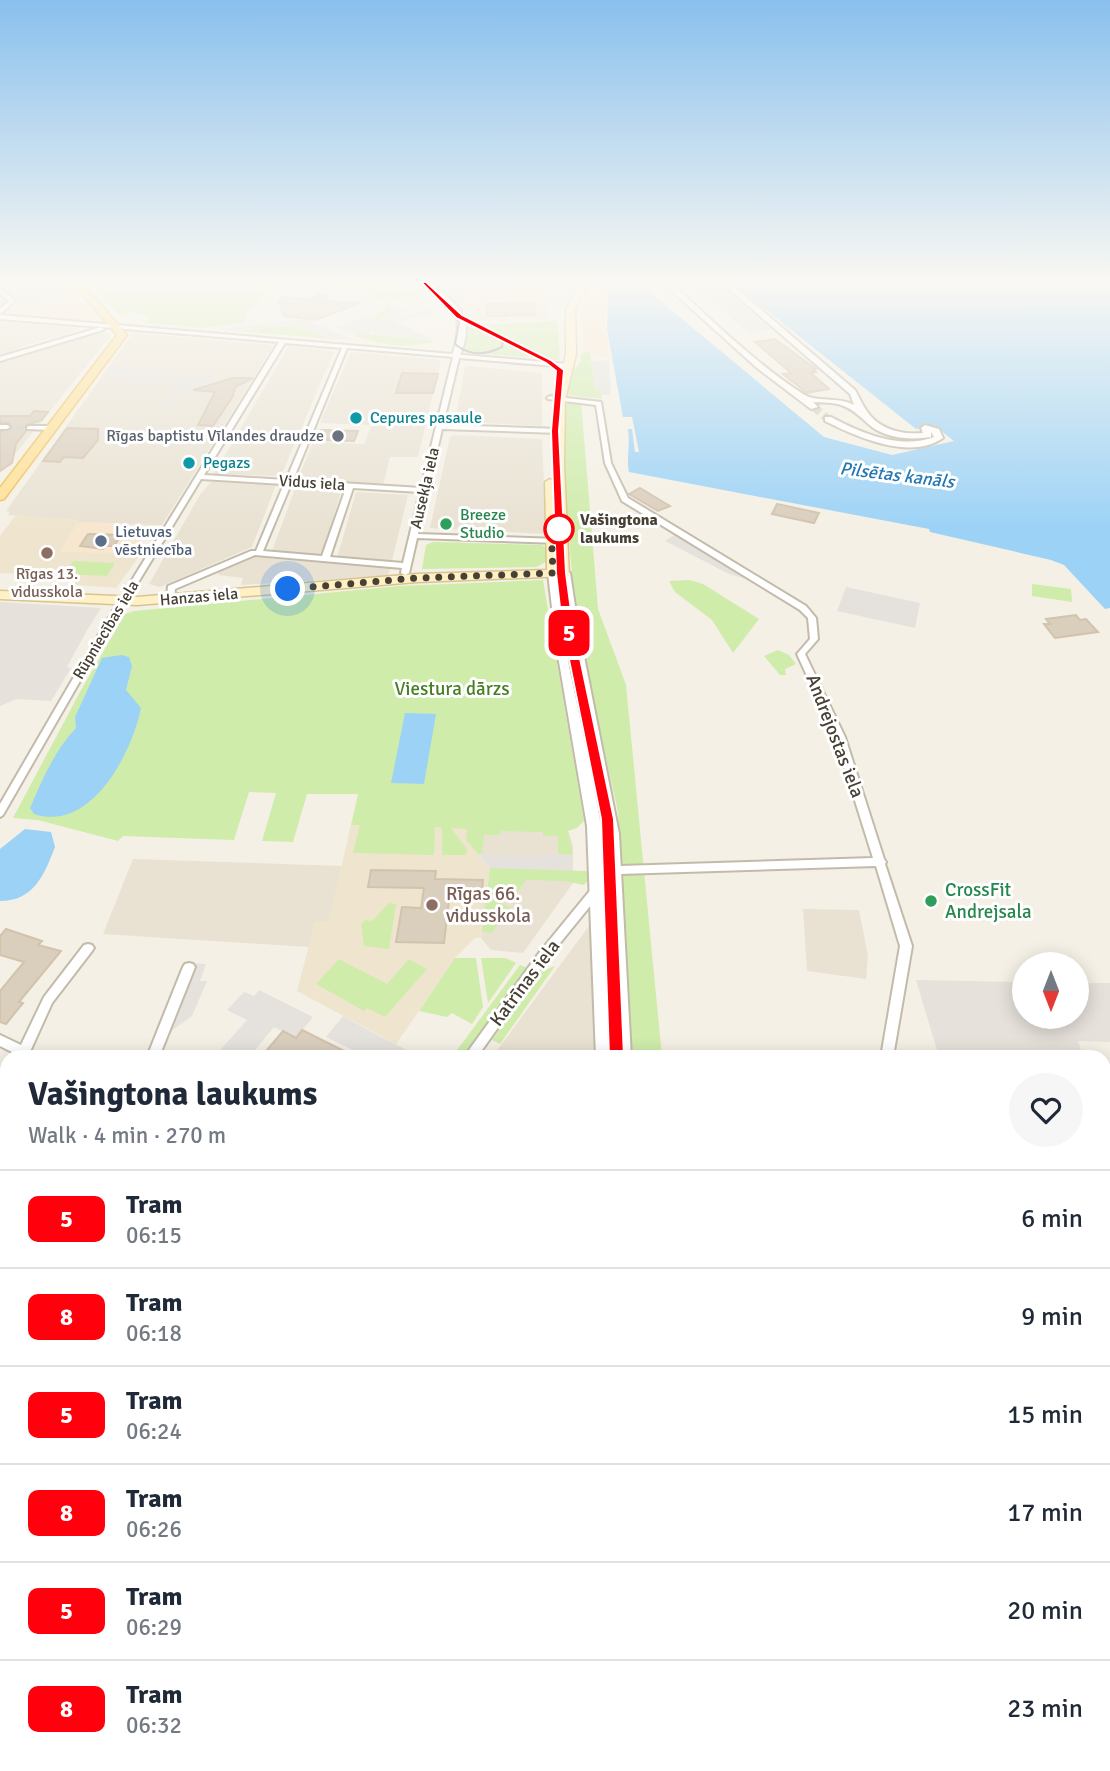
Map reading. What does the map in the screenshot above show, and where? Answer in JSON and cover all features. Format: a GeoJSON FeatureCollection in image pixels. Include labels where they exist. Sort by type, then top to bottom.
{"type":"FeatureCollection","features":[{"type":"Feature","properties":{"kind":"main road"},"geometry":{"type":"LineString","coordinates":[[0,496],[99,366]]}},
{"type":"Feature","properties":{"kind":"main road"},"geometry":{"type":"LineString","coordinates":[[559,573],[554,372],[565,366]]}},
{"type":"Feature","properties":{"kind":"main road"},"geometry":{"type":"LineString","coordinates":[[555,398],[566,366]]}},
{"type":"Feature","properties":{"kind":"main road","name":"Hanzas iela"},"geometry":{"type":"LineString","coordinates":[[0,595],[122,601],[404,579],[559,573]]}},
{"type":"Feature","properties":{"kind":"street","name":"Rūpniecības iela"},"geometry":{"type":"LineString","coordinates":[[0,813],[122,601],[268,366]]}},
{"type":"Feature","properties":{"kind":"street"},"geometry":{"type":"LineString","coordinates":[[259,553],[337,366]]}},
{"type":"Feature","properties":{"kind":"street","name":"Ausekļa iela"},"geometry":{"type":"LineString","coordinates":[[404,579],[454,366]]}},
{"type":"Feature","properties":{"kind":"street"},"geometry":{"type":"LineString","coordinates":[[547,366],[554,372]]}},
{"type":"Feature","properties":{"kind":"street"},"geometry":{"type":"LineString","coordinates":[[758,366],[814,407]]}},
{"type":"Feature","properties":{"kind":"street"},"geometry":{"type":"LineString","coordinates":[[771,366],[774,375]]}},
{"type":"Feature","properties":{"kind":"street"},"geometry":{"type":"LineString","coordinates":[[821,366],[853,393],[860,412]]}},
{"type":"Feature","properties":{"kind":"street","name":"Andrejostas iela"},"geometry":{"type":"LineString","coordinates":[[555,398],[599,402],[608,463],[625,499],[803,608],[813,618],[814,639],[801,654],[840,737],[906,946],[888,1050]]}},
{"type":"Feature","properties":{"kind":"street"},"geometry":{"type":"LineString","coordinates":[[804,399],[842,402],[883,429],[926,435],[925,428],[936,431],[939,438],[921,443],[881,440],[828,419]]}},
{"type":"Feature","properties":{"kind":"street"},"geometry":{"type":"LineString","coordinates":[[439,427],[554,431]]}},
{"type":"Feature","properties":{"kind":"street"},"geometry":{"type":"LineString","coordinates":[[29,428],[51,428]]}},
{"type":"Feature","properties":{"kind":"street","name":"Vidus iela"},"geometry":{"type":"LineString","coordinates":[[199,477],[424,490]]}},
{"type":"Feature","properties":{"kind":"street"},"geometry":{"type":"LineString","coordinates":[[325,559],[350,486]]}},
{"type":"Feature","properties":{"kind":"street"},"geometry":{"type":"LineString","coordinates":[[414,536],[557,541]]}},
{"type":"Feature","properties":{"kind":"street"},"geometry":{"type":"LineString","coordinates":[[170,599],[171,587],[259,553],[407,566]]}},
{"type":"Feature","properties":{"kind":"street"},"geometry":{"type":"LineString","coordinates":[[559,573],[608,806],[618,876],[616,910],[623,1050]]}},
{"type":"Feature","properties":{"kind":"street"},"geometry":{"type":"LineString","coordinates":[[559,573],[564,658],[593,817],[604,1050]]}},
{"type":"Feature","properties":{"kind":"street"},"geometry":{"type":"LineString","coordinates":[[598,888],[618,876],[881,862]]}},
{"type":"Feature","properties":{"kind":"street","name":"Katrīnas iela"},"geometry":{"type":"LineString","coordinates":[[475,1050],[598,888]]}},
{"type":"Feature","properties":{"kind":"street"},"geometry":{"type":"LineString","coordinates":[[581,910],[616,910]]}},
{"type":"Feature","properties":{"kind":"street"},"geometry":{"type":"LineString","coordinates":[[24,1050],[48,1000],[88,948]]}},
{"type":"Feature","properties":{"kind":"street"},"geometry":{"type":"LineString","coordinates":[[156,1050],[189,967]]}},
{"type":"Feature","properties":{"kind":"street"},"geometry":{"type":"LineString","coordinates":[[0,1040],[16,1050]]}},
{"type":"Feature","properties":{"kind":"shaded area"},"geometry":{"type":"Polygon","coordinates":[[[0,366],[87,366],[0,473],[0,429],[4,424],[0,423],[0,366]]]}},
{"type":"Feature","properties":{"kind":"shaded area"},"geometry":{"type":"Polygon","coordinates":[[[110,366],[261,366],[162,525],[77,523],[78,520],[8,515],[10,512],[6,511],[110,366]]]}},
{"type":"Feature","properties":{"kind":"shaded area"},"geometry":{"type":"Polygon","coordinates":[[[277,366],[328,366],[281,476],[214,474],[277,366]]]}},
{"type":"Feature","properties":{"kind":"shaded area"},"geometry":{"type":"Polygon","coordinates":[[[345,366],[440,366],[418,457],[390,457],[383,485],[298,479],[313,442],[364,444],[372,425],[320,423],[345,366]]]}},
{"type":"Feature","properties":{"kind":"shaded area"},"geometry":{"type":"Polygon","coordinates":[[[592,366],[609,366],[611,395],[601,395],[600,389],[595,389],[592,366]]]}},
{"type":"Feature","properties":{"kind":"shaded area"},"geometry":{"type":"Polygon","coordinates":[[[113,367],[223,374],[208,379],[213,383],[205,386],[202,392],[214,393],[211,398],[187,397],[187,393],[182,392],[170,410],[161,410],[177,384],[104,379],[113,367]]]}},
{"type":"Feature","properties":{"kind":"shaded area"},"geometry":{"type":"Polygon","coordinates":[[[465,367],[542,373],[542,426],[455,421],[465,367]]]}},
{"type":"Feature","properties":{"kind":"shaded area"},"geometry":{"type":"Polygon","coordinates":[[[450,437],[542,439],[546,534],[430,528],[450,437]]]}},
{"type":"Feature","properties":{"kind":"shaded area"},"geometry":{"type":"Polygon","coordinates":[[[211,482],[276,485],[252,547],[160,587],[149,584],[201,493],[211,482]]]}},
{"type":"Feature","properties":{"kind":"shaded area"},"geometry":{"type":"Polygon","coordinates":[[[295,489],[341,492],[322,555],[272,551],[295,489]]]}},
{"type":"Feature","properties":{"kind":"shaded area"},"geometry":{"type":"Polygon","coordinates":[[[356,492],[408,495],[392,561],[337,558],[356,492]]]}},
{"type":"Feature","properties":{"kind":"shaded area","name":"Rīgas 13. vidusskola"},"geometry":{"type":"Polygon","coordinates":[[[16,515],[79,520],[60,551],[140,555],[116,588],[77,585],[74,584],[76,580],[45,578],[46,575],[0,573],[0,536],[16,515]]]}},
{"type":"Feature","properties":{"kind":"shaded area"},"geometry":{"type":"Polygon","coordinates":[[[77,523],[150,525],[131,555],[59,551],[77,523]]]}},
{"type":"Feature","properties":{"kind":"shaded area"},"geometry":{"type":"Polygon","coordinates":[[[679,532],[753,578],[749,580],[729,574],[665,541],[679,532]]]}},
{"type":"Feature","properties":{"kind":"shaded area"},"geometry":{"type":"Polygon","coordinates":[[[254,557],[391,566],[388,576],[241,585],[243,578],[218,575],[220,570],[254,557]]]}},
{"type":"Feature","properties":{"kind":"shaded area"},"geometry":{"type":"Polygon","coordinates":[[[846,587],[920,603],[915,628],[837,611],[846,587]]]}},
{"type":"Feature","properties":{"kind":"shaded area"},"geometry":{"type":"Polygon","coordinates":[[[0,602],[101,608],[51,701],[16,699],[0,706],[0,602]]]}},
{"type":"Feature","properties":{"kind":"shaded area"},"geometry":{"type":"Polygon","coordinates":[[[351,825],[467,828],[466,840],[490,868],[481,938],[475,938],[455,958],[396,1044],[297,991],[315,922],[329,921],[351,825]]]}},
{"type":"Feature","properties":{"kind":"shaded area"},"geometry":{"type":"Polygon","coordinates":[[[467,828],[568,831],[573,845],[573,883],[523,953],[491,950],[481,938],[490,868],[467,828]]]}},
{"type":"Feature","properties":{"kind":"shaded area"},"geometry":{"type":"Polygon","coordinates":[[[478,854],[541,858],[541,854],[573,855],[572,870],[490,868],[478,854]]]}},
{"type":"Feature","properties":{"kind":"shaded area"},"geometry":{"type":"Polygon","coordinates":[[[133,859],[342,866],[329,922],[315,922],[309,947],[103,934],[133,859]]]}},
{"type":"Feature","properties":{"kind":"shaded area"},"geometry":{"type":"Polygon","coordinates":[[[803,909],[859,910],[868,956],[866,979],[807,971],[803,909]]]}},
{"type":"Feature","properties":{"kind":"shaded area"},"geometry":{"type":"Polygon","coordinates":[[[591,925],[597,1050],[497,1050],[591,925]]]}},
{"type":"Feature","properties":{"kind":"shaded area"},"geometry":{"type":"Polygon","coordinates":[[[183,963],[206,964],[200,981],[207,981],[192,1016],[170,1032],[155,1031],[183,963]]]}},
{"type":"Feature","properties":{"kind":"shaded area"},"geometry":{"type":"Polygon","coordinates":[[[916,980],[1012,982],[1012,1029],[1089,1029],[1089,983],[1110,983],[1110,1042],[1078,1041],[1081,1050],[937,1050],[916,980]]]}},
{"type":"Feature","properties":{"kind":"shaded area"},"geometry":{"type":"Polygon","coordinates":[[[259,990],[313,1017],[296,1038],[274,1027],[255,1050],[220,1050],[247,1020],[227,1010],[244,992],[254,996],[259,990]]]}},
{"type":"Feature","properties":{"kind":"shaded area"},"geometry":{"type":"Polygon","coordinates":[[[343,1016],[407,1050],[353,1050],[326,1037],[343,1016]]]}},
{"type":"Feature","properties":{"kind":"green space"},"geometry":{"type":"Polygon","coordinates":[[[577,366],[592,366],[595,388],[600,389],[602,399],[567,395],[570,374],[577,366]]]}},
{"type":"Feature","properties":{"kind":"green space"},"geometry":{"type":"Polygon","coordinates":[[[581,401],[598,609],[626,685],[661,1050],[632,1050],[618,812],[576,623],[562,452],[566,402],[581,401]]]}},
{"type":"Feature","properties":{"kind":"green space","name":"Vašingtona laukums"},"geometry":{"type":"Polygon","coordinates":[[[433,542],[542,545],[546,548],[546,562],[536,567],[422,569],[426,545],[433,542]]]}},
{"type":"Feature","properties":{"kind":"green space"},"geometry":{"type":"Polygon","coordinates":[[[73,561],[115,563],[107,576],[65,574],[73,561]]]}},
{"type":"Feature","properties":{"kind":"green space","name":"Viestura dārzs"},"geometry":{"type":"Polygon","coordinates":[[[543,580],[584,821],[577,828],[568,831],[573,855],[558,854],[558,836],[543,836],[543,832],[501,831],[500,835],[484,835],[482,854],[478,854],[466,840],[467,829],[451,828],[467,849],[466,855],[442,855],[442,828],[435,827],[434,855],[353,853],[360,825],[351,825],[358,794],[307,794],[293,842],[262,841],[276,793],[249,792],[234,840],[123,836],[118,841],[38,820],[13,818],[125,614],[400,586],[543,580]]]}},
{"type":"Feature","properties":{"kind":"green space"},"geometry":{"type":"Polygon","coordinates":[[[690,580],[703,584],[759,619],[733,653],[712,620],[675,592],[669,581],[690,580]]]}},
{"type":"Feature","properties":{"kind":"green space"},"geometry":{"type":"Polygon","coordinates":[[[1032,584],[1071,589],[1072,602],[1032,596],[1032,584]]]}},
{"type":"Feature","properties":{"kind":"green space"},"geometry":{"type":"Polygon","coordinates":[[[778,650],[789,655],[796,664],[785,669],[786,675],[780,675],[764,656],[778,650]]]}},
{"type":"Feature","properties":{"kind":"green space"},"geometry":{"type":"Polygon","coordinates":[[[490,868],[586,871],[590,878],[584,885],[564,881],[526,880],[510,902],[487,893],[490,868]]]}},
{"type":"Feature","properties":{"kind":"green space"},"geometry":{"type":"Polygon","coordinates":[[[486,897],[510,907],[492,933],[482,931],[486,897]]]}},
{"type":"Feature","properties":{"kind":"green space"},"geometry":{"type":"Polygon","coordinates":[[[389,903],[396,904],[389,949],[364,946],[361,924],[365,920],[372,921],[389,903]]]}},
{"type":"Feature","properties":{"kind":"green space"},"geometry":{"type":"Polygon","coordinates":[[[455,958],[476,958],[483,1007],[472,1024],[452,1013],[447,1017],[419,1011],[455,958]]]}},
{"type":"Feature","properties":{"kind":"green space"},"geometry":{"type":"Polygon","coordinates":[[[481,958],[506,958],[516,963],[488,1003],[481,958]]]}},
{"type":"Feature","properties":{"kind":"green space"},"geometry":{"type":"Polygon","coordinates":[[[339,959],[387,984],[409,959],[427,969],[385,1017],[367,1008],[364,1011],[316,984],[339,959]]]}},
{"type":"Feature","properties":{"kind":"green space"},"geometry":{"type":"Polygon","coordinates":[[[520,965],[528,968],[468,1050],[457,1050],[520,965]]]}},
{"type":"Feature","properties":{"kind":"green space"},"geometry":{"type":"Polygon","coordinates":[[[555,966],[500,1044],[492,1040],[542,971],[555,966]]]}},
{"type":"Feature","properties":{"kind":"water","name":"Pilsētas kanāls"},"geometry":{"type":"Polygon","coordinates":[[[613,366],[738,366],[824,437],[892,455],[954,441],[935,426],[916,429],[836,366],[1110,366],[1110,608],[1105,609],[1064,565],[1051,560],[930,532],[929,529],[629,472],[628,429],[621,416],[613,366]]]}},
{"type":"Feature","properties":{"kind":"water"},"geometry":{"type":"Polygon","coordinates":[[[121,655],[129,657],[132,666],[126,690],[141,708],[118,766],[106,785],[91,801],[74,812],[55,817],[34,814],[30,808],[55,756],[76,728],[75,717],[102,658],[121,655]]]}},
{"type":"Feature","properties":{"kind":"water"},"geometry":{"type":"Polygon","coordinates":[[[405,713],[436,714],[424,784],[391,783],[405,713]]]}},
{"type":"Feature","properties":{"kind":"water"},"geometry":{"type":"Polygon","coordinates":[[[25,829],[51,832],[55,847],[42,876],[29,891],[21,897],[0,901],[0,849],[25,829]]]}},
{"type":"Feature","properties":{"kind":"pier"},"geometry":{"type":"Polygon","coordinates":[[[610,366],[614,366],[623,417],[632,417],[639,452],[635,452],[632,429],[624,429],[618,418],[610,366]]]}},
{"type":"Feature","properties":{"kind":"building"},"geometry":{"type":"Polygon","coordinates":[[[782,366],[811,366],[816,372],[811,373],[829,389],[807,393],[783,374],[791,373],[782,366]]]}},
{"type":"Feature","properties":{"kind":"building"},"geometry":{"type":"Polygon","coordinates":[[[402,373],[438,374],[433,393],[396,393],[402,373]]]}},
{"type":"Feature","properties":{"kind":"building"},"geometry":{"type":"Polygon","coordinates":[[[233,378],[253,378],[235,387],[233,396],[213,426],[198,425],[215,392],[193,390],[233,378]]]}},
{"type":"Feature","properties":{"kind":"building"},"geometry":{"type":"Polygon","coordinates":[[[34,411],[48,412],[42,420],[26,425],[26,431],[16,444],[12,463],[0,471],[0,432],[12,428],[8,423],[0,422],[0,416],[30,416],[34,411]]]}},
{"type":"Feature","properties":{"kind":"building"},"geometry":{"type":"Polygon","coordinates":[[[67,428],[98,429],[98,440],[83,458],[64,457],[60,462],[43,461],[67,428]]]}},
{"type":"Feature","properties":{"kind":"building","name":"Rīgas baptistu Vīlandes draudze"},"geometry":{"type":"Polygon","coordinates":[[[321,430],[358,431],[354,441],[317,440],[321,430]]]}},
{"type":"Feature","properties":{"kind":"building"},"geometry":{"type":"Polygon","coordinates":[[[640,488],[670,506],[658,511],[629,494],[640,488]]]}},
{"type":"Feature","properties":{"kind":"building"},"geometry":{"type":"Polygon","coordinates":[[[777,504],[819,513],[814,523],[772,514],[777,504]]]}},
{"type":"Feature","properties":{"kind":"building","name":"Lietuvas vēstniecība"},"geometry":{"type":"Polygon","coordinates":[[[88,534],[121,535],[114,546],[105,546],[103,549],[80,546],[88,534]]]}},
{"type":"Feature","properties":{"kind":"building"},"geometry":{"type":"Polygon","coordinates":[[[1076,615],[1080,620],[1086,619],[1098,632],[1055,638],[1044,624],[1050,624],[1046,619],[1076,615]]]}},
{"type":"Feature","properties":{"kind":"building","name":"Rīgas 66. vidusskola"},"geometry":{"type":"Polygon","coordinates":[[[371,870],[436,871],[435,879],[483,880],[481,902],[449,901],[444,943],[396,942],[402,907],[421,908],[424,888],[368,887],[371,870]]]}},
{"type":"Feature","properties":{"kind":"building"},"geometry":{"type":"Polygon","coordinates":[[[6,929],[42,941],[38,945],[61,951],[19,1002],[23,1003],[6,1024],[0,1022],[0,991],[24,962],[0,955],[0,936],[6,929]]]}},
{"type":"Feature","properties":{"kind":"building"},"geometry":{"type":"Polygon","coordinates":[[[302,1030],[342,1050],[267,1050],[283,1031],[296,1038],[302,1030]]]}},
{"type":"Feature","properties":{"kind":"tunnel"},"geometry":{"type":"LineString","coordinates":[[814,407],[828,419]]}},
{"type":"Feature","properties":{"kind":"tunnel"},"geometry":{"type":"LineString","coordinates":[[7,427],[29,428]]}},
{"type":"Feature","properties":{"kind":"tram line"},"geometry":{"type":"LineString","coordinates":[[550,366],[558,373],[552,431],[557,573],[570,666],[602,819],[611,1050]]}},
{"type":"Feature","properties":{"kind":"tram line","name":"5"},"geometry":{"type":"LineString","coordinates":[[556,366],[560,370],[555,431],[561,573],[567,625],[607,819],[617,1050]]}},
{"type":"Feature","properties":{"kind":"place","name":"Cepures pasaule"},"geometry":{"type":"Point","coordinates":[356,418]}},
{"type":"Feature","properties":{"kind":"place","name":"Rīgas baptistu Vīlandes draudze"},"geometry":{"type":"Point","coordinates":[338,436]}},
{"type":"Feature","properties":{"kind":"place","name":"Pegazs"},"geometry":{"type":"Point","coordinates":[189,463]}},
{"type":"Feature","properties":{"kind":"place","name":"Breeze Studio"},"geometry":{"type":"Point","coordinates":[446,524]}},
{"type":"Feature","properties":{"kind":"place","name":"Vašingtona laukums"},"geometry":{"type":"Point","coordinates":[559,529]}},
{"type":"Feature","properties":{"kind":"place","name":"Lietuvas vēstniecība"},"geometry":{"type":"Point","coordinates":[101,541]}},
{"type":"Feature","properties":{"kind":"place","name":"Rīgas 13. vidusskola"},"geometry":{"type":"Point","coordinates":[47,553]}},
{"type":"Feature","properties":{"kind":"place","name":"CrossFit Andrejsala"},"geometry":{"type":"Point","coordinates":[931,901]}},
{"type":"Feature","properties":{"kind":"place","name":"Rīgas 66. vidusskola"},"geometry":{"type":"Point","coordinates":[432,905]}},
{"type":"Feature","properties":{"kind":"route"},"geometry":{"type":"LineString","coordinates":[[288,589],[417,578],[553,573],[551,525],[559,529]]}}]}
